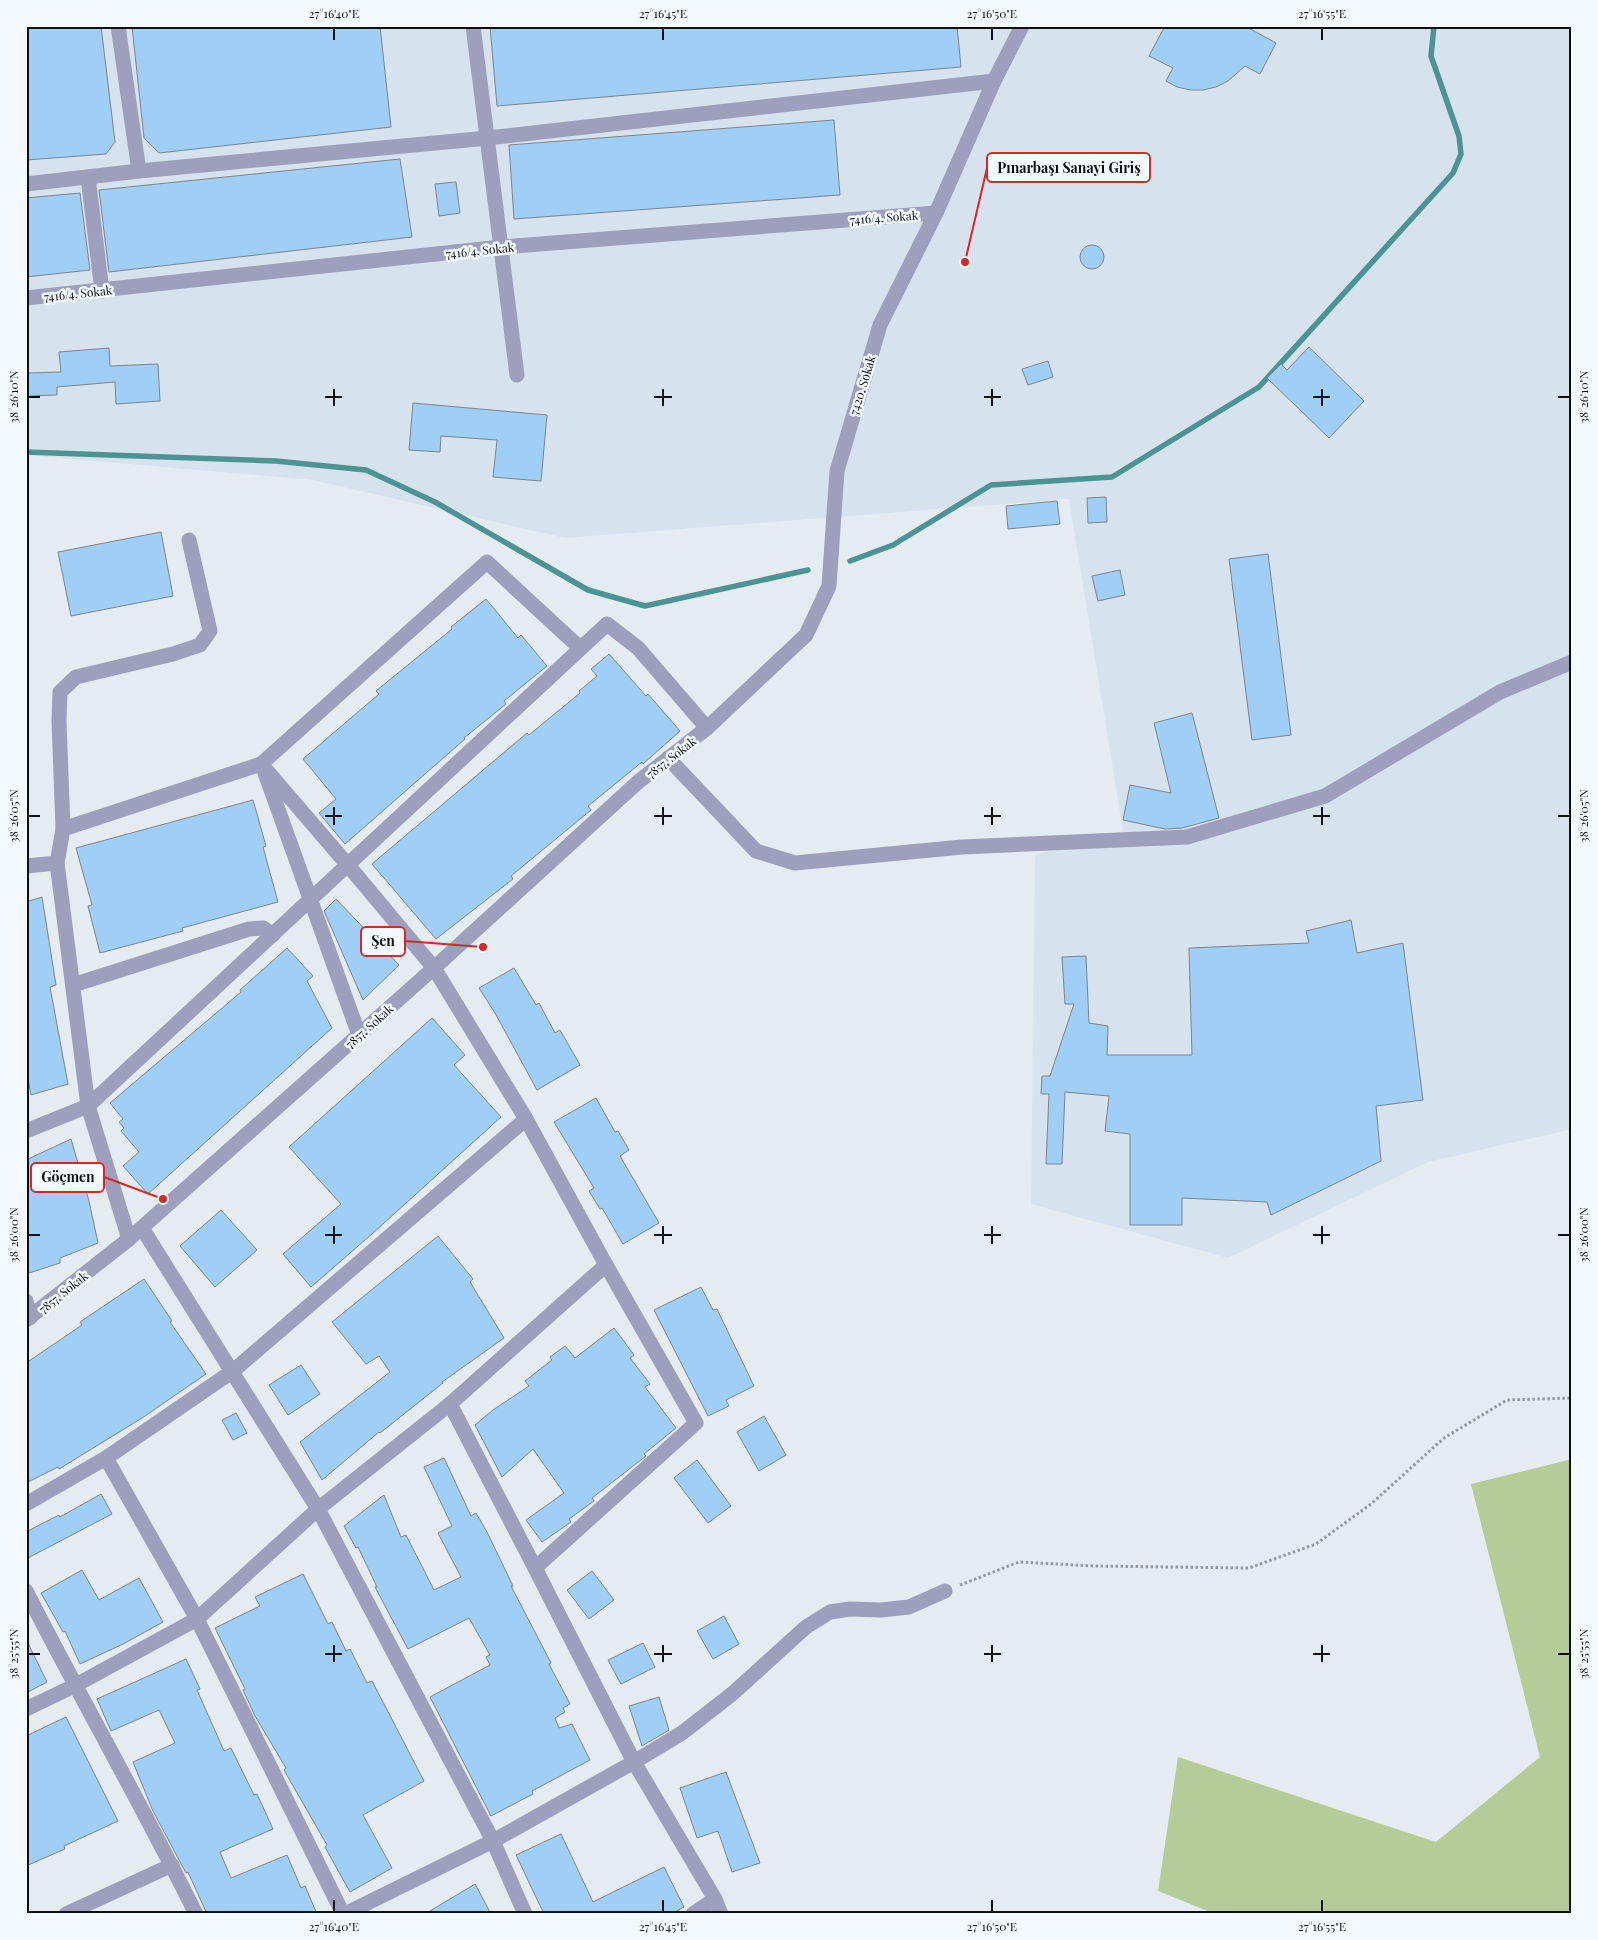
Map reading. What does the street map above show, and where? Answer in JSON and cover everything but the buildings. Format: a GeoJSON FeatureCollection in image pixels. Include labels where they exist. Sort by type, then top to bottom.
{"type":"FeatureCollection","features":[{"type":"Feature","properties":{"kind":"street"},"geometry":{"type":"LineString","coordinates":[[118,26],[139,171]]}},
{"type":"Feature","properties":{"kind":"street"},"geometry":{"type":"LineString","coordinates":[[473,26],[517,375]]}},
{"type":"Feature","properties":{"kind":"street","name":"7420. Sokak"},"geometry":{"type":"LineString","coordinates":[[707,728],[806,635],[828,586],[837,471],[880,325],[936,213],[994,81],[1022,26]]}},
{"type":"Feature","properties":{"kind":"street"},"geometry":{"type":"LineString","coordinates":[[26,184],[139,171],[488,138],[994,81]]}},
{"type":"Feature","properties":{"kind":"street"},"geometry":{"type":"LineString","coordinates":[[88,177],[102,290]]}},
{"type":"Feature","properties":{"kind":"street","name":"7416/4. Sokak"},"geometry":{"type":"LineString","coordinates":[[26,298],[501,247],[936,213]]}},
{"type":"Feature","properties":{"kind":"street"},"geometry":{"type":"LineString","coordinates":[[129,1239],[88,1106],[57,863],[63,829],[59,721],[60,692],[76,677],[173,654],[200,645],[210,632],[190,540]]}},
{"type":"Feature","properties":{"kind":"street"},"geometry":{"type":"LineString","coordinates":[[63,829],[261,764],[487,562],[580,648]]}},
{"type":"Feature","properties":{"kind":"street"},"geometry":{"type":"LineString","coordinates":[[26,1131],[88,1106],[311,901],[347,864],[607,624],[638,648],[707,728]]}},
{"type":"Feature","properties":{"kind":"street"},"geometry":{"type":"LineString","coordinates":[[668,758],[756,851],[795,863],[962,847],[1187,837],[1325,796],[1500,692],[1572,662]]}},
{"type":"Feature","properties":{"kind":"street","name":"7857. Sokak"},"geometry":{"type":"LineString","coordinates":[[28,1319],[142,1228],[434,968],[638,782],[707,728]]}},
{"type":"Feature","properties":{"kind":"street"},"geometry":{"type":"LineString","coordinates":[[261,764],[434,968],[526,1119],[606,1266],[696,1422],[535,1568]]}},
{"type":"Feature","properties":{"kind":"street"},"geometry":{"type":"LineString","coordinates":[[261,764],[359,1035]]}},
{"type":"Feature","properties":{"kind":"street"},"geometry":{"type":"LineString","coordinates":[[26,866],[57,863]]}},
{"type":"Feature","properties":{"kind":"street"},"geometry":{"type":"LineString","coordinates":[[73,985],[248,929],[263,928],[274,935]]}},
{"type":"Feature","properties":{"kind":"street"},"geometry":{"type":"LineString","coordinates":[[26,1504],[106,1458],[233,1371],[526,1119]]}},
{"type":"Feature","properties":{"kind":"street"},"geometry":{"type":"LineString","coordinates":[[142,1228],[318,1509],[493,1841],[525,1914]]}},
{"type":"Feature","properties":{"kind":"street"},"geometry":{"type":"LineString","coordinates":[[26,1710],[197,1619],[318,1509],[450,1404],[606,1266]]}},
{"type":"Feature","properties":{"kind":"street"},"geometry":{"type":"LineString","coordinates":[[26,1301],[28,1319]]}},
{"type":"Feature","properties":{"kind":"street"},"geometry":{"type":"LineString","coordinates":[[450,1404],[634,1762],[715,1898],[721,1914]]}},
{"type":"Feature","properties":{"kind":"street"},"geometry":{"type":"LineString","coordinates":[[106,1458],[197,1619],[344,1914],[493,1841],[682,1733],[732,1694],[806,1627],[830,1612],[850,1608],[881,1610],[909,1607],[945,1591]]}},
{"type":"Feature","properties":{"kind":"street"},"geometry":{"type":"LineString","coordinates":[[26,1591],[74,1686],[172,1865],[196,1914]]}},
{"type":"Feature","properties":{"kind":"street"},"geometry":{"type":"LineString","coordinates":[[66,1914],[172,1865]]}},
{"type":"Feature","properties":{"kind":"street"},"geometry":{"type":"LineString","coordinates":[[693,1914],[715,1898]]}},
{"type":"Feature","properties":{"kind":"path"},"geometry":{"type":"LineString","coordinates":[[945,1591],[1019,1562],[1094,1566],[1249,1568],[1316,1544],[1371,1504],[1444,1438],[1507,1400],[1572,1398]]}},
{"type":"Feature","properties":{"kind":"shaded area"},"geometry":{"type":"Polygon","coordinates":[[[26,26],[1572,26],[1572,1129],[1428,1162],[1228,1258],[1031,1204],[1035,855],[1123,831],[1069,499],[565,538],[313,480],[26,455],[26,26]]]}},
{"type":"Feature","properties":{"kind":"green space"},"geometry":{"type":"Polygon","coordinates":[[[1572,1459],[1572,1914],[1215,1914],[1158,1891],[1178,1757],[1436,1842],[1540,1757],[1471,1484],[1572,1459]]]}},
{"type":"Feature","properties":{"kind":"waterway"},"geometry":{"type":"LineString","coordinates":[[850,561],[893,545],[991,485],[1112,477],[1259,387],[1453,173],[1461,154],[1459,136],[1431,56],[1434,26]]}},
{"type":"Feature","properties":{"kind":"waterway"},"geometry":{"type":"LineString","coordinates":[[26,452],[276,461],[366,470],[435,502],[588,590],[645,606],[808,570]]}},
{"type":"Feature","properties":{"kind":"place","name":"Pınarbaşı Sanayi Giriş"},"geometry":{"type":"Point","coordinates":[965,262]}},
{"type":"Feature","properties":{"kind":"place","name":"Şen"},"geometry":{"type":"Point","coordinates":[483,947]}},
{"type":"Feature","properties":{"kind":"place","name":"Göçmen"},"geometry":{"type":"Point","coordinates":[163,1199]}}]}
